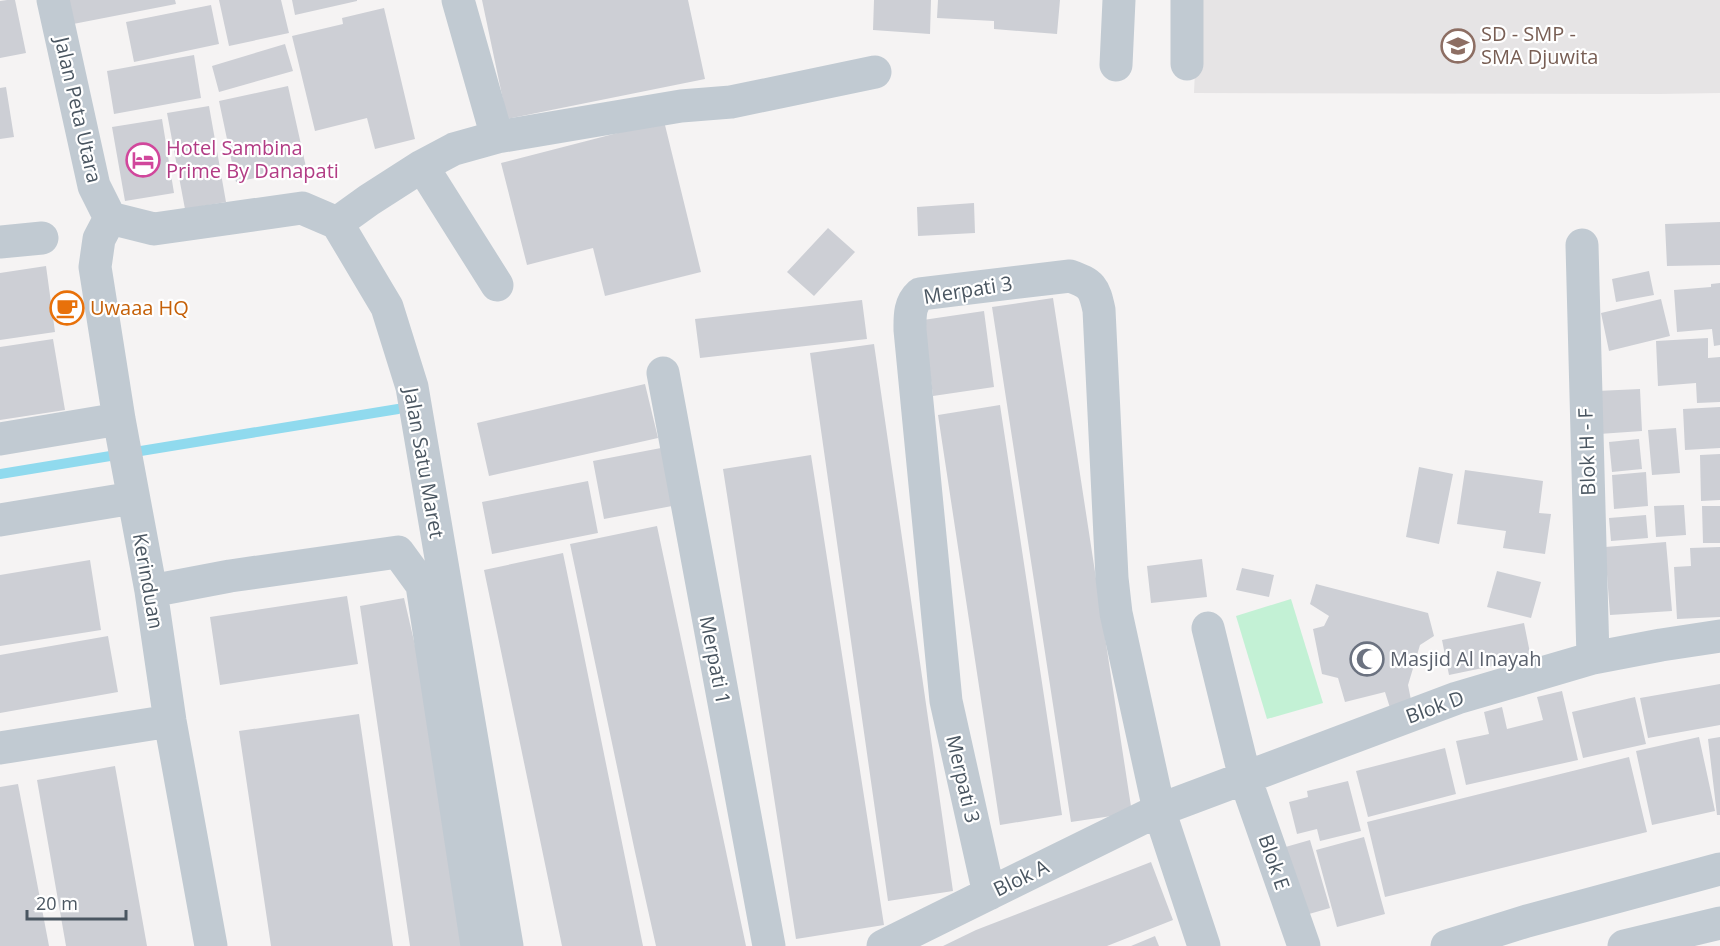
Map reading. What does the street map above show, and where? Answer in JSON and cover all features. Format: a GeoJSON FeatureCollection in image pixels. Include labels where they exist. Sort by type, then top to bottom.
{"type":"FeatureCollection","features":[{"type":"Feature","properties":{"kind":"street","name":"Jalan Peta Utara"},"geometry":{"type":"LineString","coordinates":[[53,0],[94,186],[110,218]]}},
{"type":"Feature","properties":{"kind":"street"},"geometry":{"type":"LineString","coordinates":[[458,0],[497,137]]}},
{"type":"Feature","properties":{"kind":"street"},"geometry":{"type":"LineString","coordinates":[[1116,65],[1119,0]]}},
{"type":"Feature","properties":{"kind":"street"},"geometry":{"type":"LineString","coordinates":[[1186,0],[1187,64]]}},
{"type":"Feature","properties":{"kind":"street"},"geometry":{"type":"LineString","coordinates":[[110,218],[154,229],[302,208],[337,224],[422,166],[454,149],[497,137],[681,106],[730,102],[875,72]]}},
{"type":"Feature","properties":{"kind":"street"},"geometry":{"type":"LineString","coordinates":[[422,166],[497,285]]}},
{"type":"Feature","properties":{"kind":"street","name":"Kerinduan"},"geometry":{"type":"LineString","coordinates":[[110,218],[99,239],[95,267],[119,422],[151,591],[170,721],[211,946]]}},
{"type":"Feature","properties":{"kind":"street","name":"Jalan Satu Maret"},"geometry":{"type":"LineString","coordinates":[[337,224],[387,307],[412,387],[507,946]]}},
{"type":"Feature","properties":{"kind":"street"},"geometry":{"type":"LineString","coordinates":[[0,242],[42,238]]}},
{"type":"Feature","properties":{"kind":"street","name":"Blok H - F"},"geometry":{"type":"LineString","coordinates":[[1582,245],[1593,658]]}},
{"type":"Feature","properties":{"kind":"street","name":"Merpati 3"},"geometry":{"type":"LineString","coordinates":[[989,894],[946,700],[910,330],[913,302],[920,294],[1070,276],[1086,282],[1095,292],[1099,310],[1112,578],[1116,613],[1159,810]]}},
{"type":"Feature","properties":{"kind":"street","name":"Merpati 1"},"geometry":{"type":"LineString","coordinates":[[663,373],[770,946]]}},
{"type":"Feature","properties":{"kind":"street"},"geometry":{"type":"LineString","coordinates":[[0,439],[119,422]]}},
{"type":"Feature","properties":{"kind":"street"},"geometry":{"type":"LineString","coordinates":[[0,520],[132,493]]}},
{"type":"Feature","properties":{"kind":"street"},"geometry":{"type":"LineString","coordinates":[[151,591],[230,576],[398,552],[422,585],[477,946]]}},
{"type":"Feature","properties":{"kind":"street","name":"Blok E"},"geometry":{"type":"LineString","coordinates":[[1208,628],[1245,778],[1304,946]]}},
{"type":"Feature","properties":{"kind":"street","name":"Blok D"},"geometry":{"type":"LineString","coordinates":[[1159,810],[1457,698],[1593,658],[1720,636]]}},
{"type":"Feature","properties":{"kind":"street"},"geometry":{"type":"LineString","coordinates":[[0,748],[170,721]]}},
{"type":"Feature","properties":{"kind":"street"},"geometry":{"type":"LineString","coordinates":[[1159,810],[1204,946]]}},
{"type":"Feature","properties":{"kind":"street","name":"Blok A"},"geometry":{"type":"LineString","coordinates":[[883,946],[1159,810]]}},
{"type":"Feature","properties":{"kind":"street"},"geometry":{"type":"LineString","coordinates":[[1447,946],[1527,921],[1720,869]]}},
{"type":"Feature","properties":{"kind":"street"},"geometry":{"type":"LineString","coordinates":[[1624,946],[1720,923]]}},
{"type":"Feature","properties":{"kind":"shaded area","name":"SD - SMP - SMA Djuwita"},"geometry":{"type":"Polygon","coordinates":[[[1198,0],[1720,0],[1720,93],[1194,93],[1198,0]]]}},
{"type":"Feature","properties":{"kind":"green space"},"geometry":{"type":"Polygon","coordinates":[[[1291,599],[1323,703],[1267,719],[1236,616],[1291,599]]]}},
{"type":"Feature","properties":{"kind":"building"},"geometry":{"type":"Polygon","coordinates":[[[15,0],[26,53],[0,58],[0,1],[15,0]]]}},
{"type":"Feature","properties":{"kind":"building"},"geometry":{"type":"Polygon","coordinates":[[[63,0],[175,0],[176,4],[68,25],[63,0]]]}},
{"type":"Feature","properties":{"kind":"building"},"geometry":{"type":"Polygon","coordinates":[[[219,0],[281,0],[289,33],[229,46],[219,0]]]}},
{"type":"Feature","properties":{"kind":"building"},"geometry":{"type":"Polygon","coordinates":[[[292,0],[357,0],[357,1],[295,15],[292,0]]]}},
{"type":"Feature","properties":{"kind":"building"},"geometry":{"type":"Polygon","coordinates":[[[482,0],[688,0],[705,79],[507,119],[482,0]]]}},
{"type":"Feature","properties":{"kind":"building"},"geometry":{"type":"Polygon","coordinates":[[[874,0],[931,0],[930,34],[873,30],[874,0]]]}},
{"type":"Feature","properties":{"kind":"building"},"geometry":{"type":"Polygon","coordinates":[[[938,0],[1060,0],[1057,34],[994,29],[994,21],[937,18],[938,0]]]}},
{"type":"Feature","properties":{"kind":"building"},"geometry":{"type":"Polygon","coordinates":[[[211,5],[219,44],[134,62],[126,22],[211,5]]]}},
{"type":"Feature","properties":{"kind":"building"},"geometry":{"type":"Polygon","coordinates":[[[384,8],[415,139],[375,149],[367,118],[315,131],[292,36],[343,24],[342,18],[384,8]]]}},
{"type":"Feature","properties":{"kind":"building"},"geometry":{"type":"Polygon","coordinates":[[[285,44],[293,71],[219,92],[212,66],[285,44]]]}},
{"type":"Feature","properties":{"kind":"building"},"geometry":{"type":"Polygon","coordinates":[[[194,55],[201,98],[114,114],[107,71],[194,55]]]}},
{"type":"Feature","properties":{"kind":"building"},"geometry":{"type":"Polygon","coordinates":[[[288,86],[306,167],[236,182],[219,101],[288,86]]]}},
{"type":"Feature","properties":{"kind":"building"},"geometry":{"type":"Polygon","coordinates":[[[6,87],[14,137],[0,139],[0,88],[6,87]]]}},
{"type":"Feature","properties":{"kind":"building"},"geometry":{"type":"Polygon","coordinates":[[[209,106],[226,202],[185,209],[167,113],[209,106]]]}},
{"type":"Feature","properties":{"kind":"building","name":"Hotel Sambina Prime By Danapati"},"geometry":{"type":"Polygon","coordinates":[[[162,119],[174,193],[125,201],[112,127],[162,119]]]}},
{"type":"Feature","properties":{"kind":"building"},"geometry":{"type":"Polygon","coordinates":[[[664,121],[701,272],[605,296],[593,248],[527,265],[501,163],[664,121]]]}},
{"type":"Feature","properties":{"kind":"building"},"geometry":{"type":"Polygon","coordinates":[[[974,203],[975,233],[918,236],[917,207],[974,203]]]}},
{"type":"Feature","properties":{"kind":"building"},"geometry":{"type":"Polygon","coordinates":[[[1720,222],[1720,265],[1667,266],[1665,224],[1720,222]]]}},
{"type":"Feature","properties":{"kind":"building"},"geometry":{"type":"Polygon","coordinates":[[[828,228],[855,252],[814,296],[787,272],[828,228]]]}},
{"type":"Feature","properties":{"kind":"building"},"geometry":{"type":"Polygon","coordinates":[[[46,266],[55,332],[0,340],[0,273],[46,266]]]}},
{"type":"Feature","properties":{"kind":"building"},"geometry":{"type":"Polygon","coordinates":[[[1649,271],[1654,295],[1616,302],[1612,279],[1649,271]]]}},
{"type":"Feature","properties":{"kind":"building"},"geometry":{"type":"Polygon","coordinates":[[[1720,283],[1720,345],[1714,346],[1712,329],[1677,332],[1674,290],[1711,287],[1711,284],[1720,283]]]}},
{"type":"Feature","properties":{"kind":"building"},"geometry":{"type":"Polygon","coordinates":[[[1053,298],[1132,813],[1071,822],[992,307],[1053,298]]]}},
{"type":"Feature","properties":{"kind":"building"},"geometry":{"type":"Polygon","coordinates":[[[1661,299],[1670,336],[1609,351],[1601,313],[1661,299]]]}},
{"type":"Feature","properties":{"kind":"building"},"geometry":{"type":"Polygon","coordinates":[[[862,300],[867,339],[700,358],[695,319],[862,300]]]}},
{"type":"Feature","properties":{"kind":"building"},"geometry":{"type":"Polygon","coordinates":[[[984,311],[994,387],[933,396],[923,320],[984,311]]]}},
{"type":"Feature","properties":{"kind":"building"},"geometry":{"type":"Polygon","coordinates":[[[1708,338],[1708,358],[1720,357],[1720,402],[1697,403],[1696,383],[1658,386],[1656,341],[1708,338]]]}},
{"type":"Feature","properties":{"kind":"building"},"geometry":{"type":"Polygon","coordinates":[[[53,339],[65,410],[0,420],[0,347],[53,339]]]}},
{"type":"Feature","properties":{"kind":"building"},"geometry":{"type":"Polygon","coordinates":[[[874,344],[953,891],[888,901],[810,353],[874,344]]]}},
{"type":"Feature","properties":{"kind":"building"},"geometry":{"type":"Polygon","coordinates":[[[645,384],[658,438],[489,476],[477,423],[645,384]]]}},
{"type":"Feature","properties":{"kind":"building"},"geometry":{"type":"Polygon","coordinates":[[[1640,389],[1642,431],[1599,434],[1597,391],[1640,389]]]}},
{"type":"Feature","properties":{"kind":"building"},"geometry":{"type":"Polygon","coordinates":[[[1000,405],[1062,815],[1000,825],[938,415],[1000,405]]]}},
{"type":"Feature","properties":{"kind":"building"},"geometry":{"type":"Polygon","coordinates":[[[1720,407],[1720,448],[1685,450],[1683,409],[1720,407]]]}},
{"type":"Feature","properties":{"kind":"building"},"geometry":{"type":"Polygon","coordinates":[[[1676,428],[1680,473],[1652,475],[1648,430],[1676,428]]]}},
{"type":"Feature","properties":{"kind":"building"},"geometry":{"type":"Polygon","coordinates":[[[1639,439],[1642,469],[1612,472],[1609,442],[1639,439]]]}},
{"type":"Feature","properties":{"kind":"building"},"geometry":{"type":"Polygon","coordinates":[[[661,448],[672,506],[604,519],[593,461],[661,448]]]}},
{"type":"Feature","properties":{"kind":"building"},"geometry":{"type":"Polygon","coordinates":[[[1720,454],[1720,500],[1701,501],[1700,455],[1720,454]]]}},
{"type":"Feature","properties":{"kind":"building"},"geometry":{"type":"Polygon","coordinates":[[[811,455],[884,925],[796,939],[723,469],[811,455]]]}},
{"type":"Feature","properties":{"kind":"building"},"geometry":{"type":"Polygon","coordinates":[[[1419,467],[1453,474],[1439,544],[1406,537],[1419,467]]]}},
{"type":"Feature","properties":{"kind":"building"},"geometry":{"type":"Polygon","coordinates":[[[1465,470],[1543,481],[1539,513],[1551,514],[1545,554],[1503,548],[1506,531],[1457,524],[1465,470]]]}},
{"type":"Feature","properties":{"kind":"building"},"geometry":{"type":"Polygon","coordinates":[[[1646,472],[1648,506],[1614,509],[1612,475],[1646,472]]]}},
{"type":"Feature","properties":{"kind":"building"},"geometry":{"type":"Polygon","coordinates":[[[588,481],[598,533],[492,554],[482,502],[588,481]]]}},
{"type":"Feature","properties":{"kind":"building"},"geometry":{"type":"Polygon","coordinates":[[[1684,505],[1686,535],[1656,537],[1654,506],[1684,505]]]}},
{"type":"Feature","properties":{"kind":"building"},"geometry":{"type":"Polygon","coordinates":[[[1702,506],[1720,506],[1720,543],[1703,543],[1702,506]]]}},
{"type":"Feature","properties":{"kind":"building"},"geometry":{"type":"Polygon","coordinates":[[[1646,515],[1648,538],[1611,541],[1609,518],[1646,515]]]}},
{"type":"Feature","properties":{"kind":"building"},"geometry":{"type":"Polygon","coordinates":[[[657,526],[746,946],[656,946],[635,852],[570,544],[657,526]]]}},
{"type":"Feature","properties":{"kind":"building"},"geometry":{"type":"Polygon","coordinates":[[[1666,542],[1672,611],[1610,615],[1605,547],[1666,542]]]}},
{"type":"Feature","properties":{"kind":"building"},"geometry":{"type":"Polygon","coordinates":[[[1720,547],[1720,617],[1677,619],[1674,567],[1691,566],[1690,548],[1720,547]]]}},
{"type":"Feature","properties":{"kind":"building"},"geometry":{"type":"Polygon","coordinates":[[[563,553],[643,946],[562,946],[484,570],[563,553]]]}},
{"type":"Feature","properties":{"kind":"building"},"geometry":{"type":"Polygon","coordinates":[[[1202,559],[1207,597],[1151,603],[1147,566],[1202,559]]]}},
{"type":"Feature","properties":{"kind":"building"},"geometry":{"type":"Polygon","coordinates":[[[90,560],[101,630],[0,646],[0,575],[90,560]]]}},
{"type":"Feature","properties":{"kind":"building"},"geometry":{"type":"Polygon","coordinates":[[[1242,568],[1274,575],[1269,597],[1236,590],[1242,568]]]}},
{"type":"Feature","properties":{"kind":"building"},"geometry":{"type":"Polygon","coordinates":[[[1497,571],[1541,582],[1531,618],[1487,607],[1497,571]]]}},
{"type":"Feature","properties":{"kind":"building","name":"Masjid Al Inayah"},"geometry":{"type":"Polygon","coordinates":[[[1316,584],[1428,613],[1434,636],[1420,645],[1408,685],[1412,705],[1391,711],[1385,692],[1345,702],[1338,678],[1322,674],[1313,629],[1324,626],[1329,616],[1310,604],[1316,584]]]}},
{"type":"Feature","properties":{"kind":"building"},"geometry":{"type":"Polygon","coordinates":[[[347,596],[358,664],[220,685],[210,617],[347,596]]]}},
{"type":"Feature","properties":{"kind":"building"},"geometry":{"type":"Polygon","coordinates":[[[404,598],[424,684],[463,946],[410,946],[360,606],[404,598]]]}},
{"type":"Feature","properties":{"kind":"building"},"geometry":{"type":"Polygon","coordinates":[[[1524,623],[1531,658],[1449,675],[1442,640],[1524,623]]]}},
{"type":"Feature","properties":{"kind":"building"},"geometry":{"type":"Polygon","coordinates":[[[108,636],[118,692],[0,713],[0,655],[108,636]]]}},
{"type":"Feature","properties":{"kind":"building"},"geometry":{"type":"Polygon","coordinates":[[[1720,684],[1720,725],[1648,738],[1640,698],[1720,684]]]}},
{"type":"Feature","properties":{"kind":"building"},"geometry":{"type":"Polygon","coordinates":[[[1562,691],[1578,760],[1466,785],[1456,741],[1489,734],[1484,712],[1502,707],[1507,729],[1543,720],[1537,697],[1562,691]]]}},
{"type":"Feature","properties":{"kind":"building"},"geometry":{"type":"Polygon","coordinates":[[[1635,697],[1646,744],[1583,758],[1572,712],[1635,697]]]}},
{"type":"Feature","properties":{"kind":"building"},"geometry":{"type":"Polygon","coordinates":[[[359,714],[393,946],[271,946],[239,731],[359,714]]]}},
{"type":"Feature","properties":{"kind":"building"},"geometry":{"type":"Polygon","coordinates":[[[1699,737],[1715,811],[1652,825],[1636,751],[1699,737]]]}},
{"type":"Feature","properties":{"kind":"building"},"geometry":{"type":"Polygon","coordinates":[[[1720,737],[1720,815],[1717,815],[1708,739],[1720,737]]]}},
{"type":"Feature","properties":{"kind":"building"},"geometry":{"type":"Polygon","coordinates":[[[1445,748],[1456,794],[1368,817],[1356,771],[1445,748]]]}},
{"type":"Feature","properties":{"kind":"building"},"geometry":{"type":"Polygon","coordinates":[[[1629,757],[1647,832],[1385,897],[1367,822],[1629,757]]]}},
{"type":"Feature","properties":{"kind":"building"},"geometry":{"type":"Polygon","coordinates":[[[115,766],[147,946],[66,946],[37,780],[115,766]]]}},
{"type":"Feature","properties":{"kind":"building"},"geometry":{"type":"Polygon","coordinates":[[[1348,781],[1361,831],[1320,841],[1317,829],[1297,834],[1289,802],[1308,797],[1307,791],[1348,781]]]}},
{"type":"Feature","properties":{"kind":"building"},"geometry":{"type":"Polygon","coordinates":[[[18,784],[49,946],[0,946],[0,787],[18,784]]]}},
{"type":"Feature","properties":{"kind":"building"},"geometry":{"type":"Polygon","coordinates":[[[1364,837],[1385,914],[1337,927],[1316,850],[1364,837]]]}},
{"type":"Feature","properties":{"kind":"building"},"geometry":{"type":"Polygon","coordinates":[[[1310,840],[1330,908],[1295,918],[1275,850],[1310,840]]]}},
{"type":"Feature","properties":{"kind":"building"},"geometry":{"type":"Polygon","coordinates":[[[1151,862],[1173,920],[1107,946],[943,946],[976,930],[1151,862]]]}},
{"type":"Feature","properties":{"kind":"building"},"geometry":{"type":"Polygon","coordinates":[[[1155,936],[1159,946],[1131,946],[1155,936]]]}},
{"type":"Feature","properties":{"kind":"waterway"},"geometry":{"type":"LineString","coordinates":[[0,474],[398,409]]}},
{"type":"Feature","properties":{"kind":"place","name":"SD - SMP - SMA Djuwita"},"geometry":{"type":"Point","coordinates":[1458,46]}},
{"type":"Feature","properties":{"kind":"place","name":"Hotel Sambina Prime By Danapati"},"geometry":{"type":"Point","coordinates":[143,160]}},
{"type":"Feature","properties":{"kind":"place","name":"Uwaaa HQ"},"geometry":{"type":"Point","coordinates":[67,308]}},
{"type":"Feature","properties":{"kind":"place","name":"Masjid Al Inayah"},"geometry":{"type":"Point","coordinates":[1367,659]}}]}
